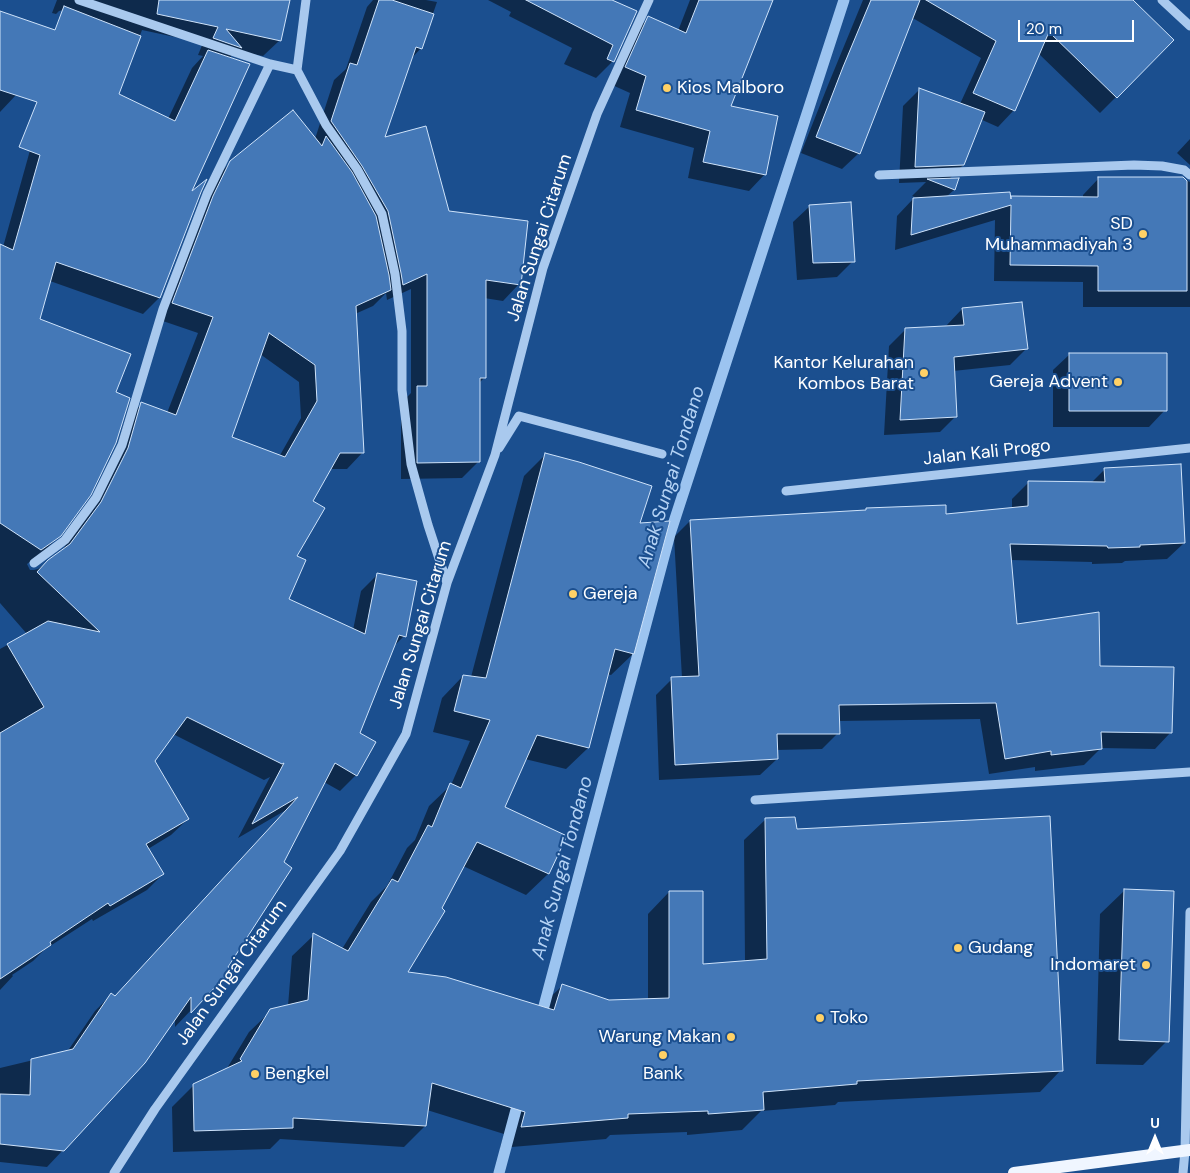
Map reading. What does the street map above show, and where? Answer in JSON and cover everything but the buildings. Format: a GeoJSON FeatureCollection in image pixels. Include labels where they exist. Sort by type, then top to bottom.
{"type":"FeatureCollection","features":[{"type":"Feature","properties":{"kind":"main road"},"geometry":{"type":"LineString","coordinates":[[1014,1173],[1188,1151]]}},
{"type":"Feature","properties":{"kind":"street"},"geometry":{"type":"LineString","coordinates":[[79,0],[270,64],[297,70]]}},
{"type":"Feature","properties":{"kind":"street"},"geometry":{"type":"LineString","coordinates":[[306,0],[297,70],[326,125],[358,168],[382,214],[395,274],[402,331],[402,390],[411,464],[446,582]]}},
{"type":"Feature","properties":{"kind":"street","name":"Jalan Sungai Citarum"},"geometry":{"type":"LineString","coordinates":[[114,1173],[155,1109],[340,850],[406,734],[446,582],[495,455],[543,268],[597,114],[650,0]]}},
{"type":"Feature","properties":{"kind":"street"},"geometry":{"type":"LineString","coordinates":[[1162,0],[1190,26]]}},
{"type":"Feature","properties":{"kind":"street"},"geometry":{"type":"LineString","coordinates":[[34,563],[65,540],[96,498],[122,445],[163,309],[207,194],[270,64]]}},
{"type":"Feature","properties":{"kind":"street"},"geometry":{"type":"LineString","coordinates":[[879,175],[1134,165],[1162,166],[1184,170],[1190,175]]}},
{"type":"Feature","properties":{"kind":"street"},"geometry":{"type":"LineString","coordinates":[[495,455],[519,416],[662,454]]}},
{"type":"Feature","properties":{"kind":"street","name":"Jalan Kali Progo"},"geometry":{"type":"LineString","coordinates":[[786,491],[1190,448]]}},
{"type":"Feature","properties":{"kind":"street"},"geometry":{"type":"LineString","coordinates":[[755,800],[1190,772]]}},
{"type":"Feature","properties":{"kind":"street"},"geometry":{"type":"LineString","coordinates":[[1183,1173],[1188,1151],[1190,912]]}},
{"type":"Feature","properties":{"kind":"waterway","name":"Anak Sungai Tondano"},"geometry":{"type":"LineString","coordinates":[[540,1021],[670,534],[844,0]]}},
{"type":"Feature","properties":{"kind":"waterway","name":"Anak Sungai Tondano"},"geometry":{"type":"LineString","coordinates":[[499,1173],[520,1095]]}},
{"type":"Feature","properties":{"kind":"place","name":"Kios Malboro"},"geometry":{"type":"Point","coordinates":[667,88]}},
{"type":"Feature","properties":{"kind":"place","name":"SD Muhammadiyah 3"},"geometry":{"type":"Point","coordinates":[1143,234]}},
{"type":"Feature","properties":{"kind":"place","name":"Kantor Kelurahan Kombos Barat"},"geometry":{"type":"Point","coordinates":[924,373]}},
{"type":"Feature","properties":{"kind":"place","name":"Gereja Advent"},"geometry":{"type":"Point","coordinates":[1118,382]}},
{"type":"Feature","properties":{"kind":"place","name":"Gereja"},"geometry":{"type":"Point","coordinates":[573,594]}},
{"type":"Feature","properties":{"kind":"place","name":"Gudang"},"geometry":{"type":"Point","coordinates":[958,948]}},
{"type":"Feature","properties":{"kind":"place","name":"Indomaret"},"geometry":{"type":"Point","coordinates":[1146,965]}},
{"type":"Feature","properties":{"kind":"place","name":"Toko"},"geometry":{"type":"Point","coordinates":[820,1018]}},
{"type":"Feature","properties":{"kind":"place","name":"Warung Makan"},"geometry":{"type":"Point","coordinates":[731,1037]}},
{"type":"Feature","properties":{"kind":"place","name":"Bank"},"geometry":{"type":"Point","coordinates":[663,1055]}},
{"type":"Feature","properties":{"kind":"place","name":"Bengkel"},"geometry":{"type":"Point","coordinates":[255,1074]}}]}
